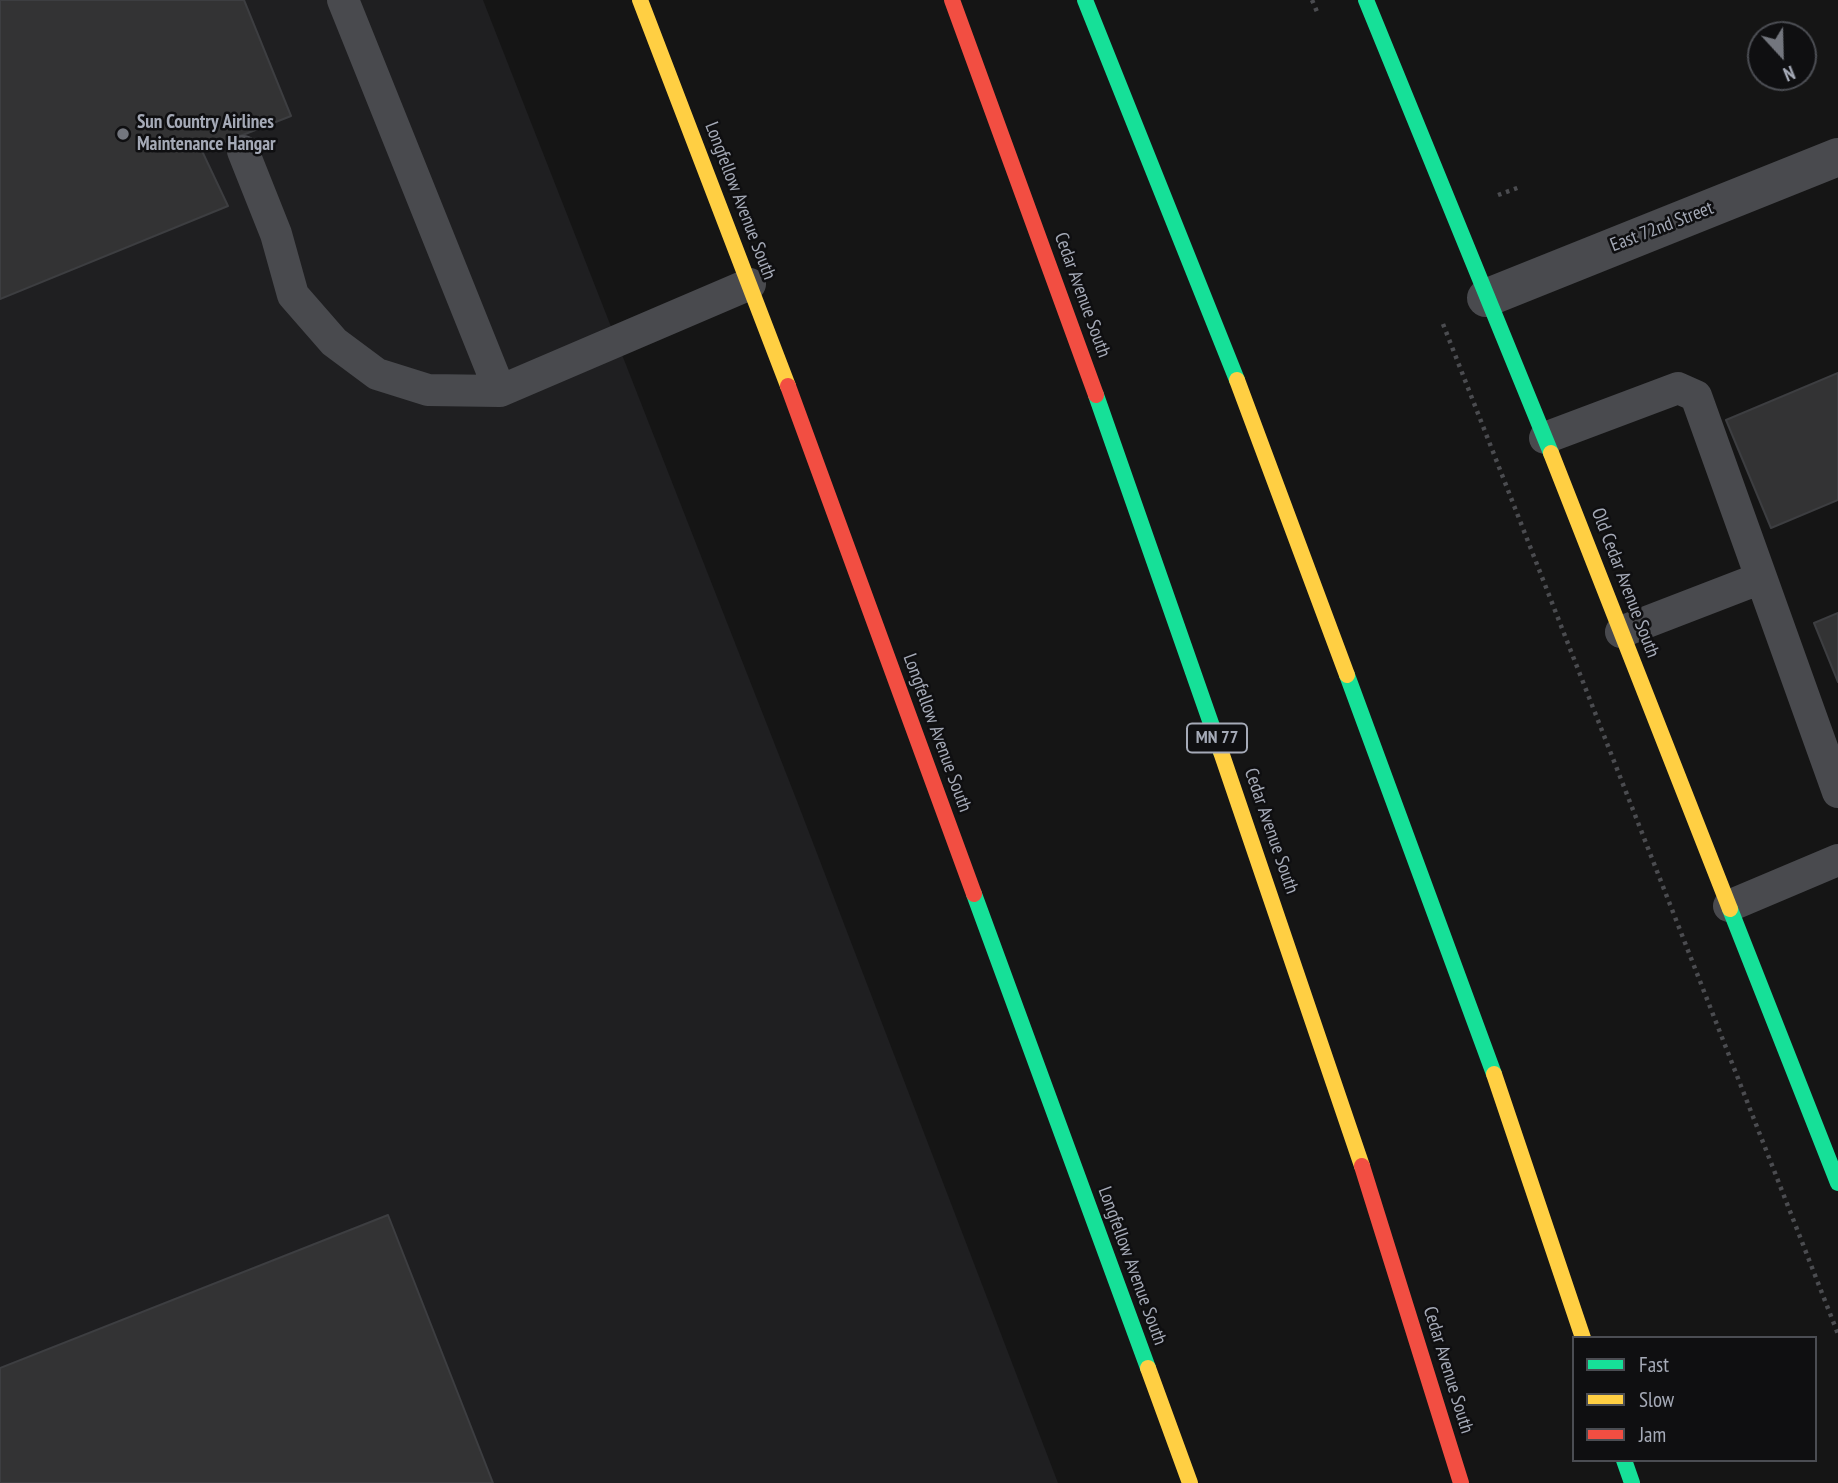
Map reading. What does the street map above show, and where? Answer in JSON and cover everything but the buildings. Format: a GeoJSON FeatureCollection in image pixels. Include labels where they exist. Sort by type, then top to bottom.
{"type":"FeatureCollection","features":[{"type":"Feature","properties":{"kind":"main road","name":"Longfellow Avenue South"},"geometry":{"type":"LineString","coordinates":[[640,0],[750,284],[1190,1483]]}},
{"type":"Feature","properties":{"kind":"main road","name":"Cedar Avenue South"},"geometry":{"type":"LineString","coordinates":[[952,0],[1167,591],[1366,1179],[1461,1483]]}},
{"type":"Feature","properties":{"kind":"main road"},"geometry":{"type":"LineString","coordinates":[[1085,0],[1244,400],[1485,1046],[1582,1336]]}},
{"type":"Feature","properties":{"kind":"main road","name":"Old Cedar Avenue South"},"geometry":{"type":"LineString","coordinates":[[1366,0],[1545,438],[1838,1183]]}},
{"type":"Feature","properties":{"kind":"main road"},"geometry":{"type":"LineString","coordinates":[[1625,1462],[1632,1483]]}},
{"type":"Feature","properties":{"kind":"street","name":"East 72nd Street"},"geometry":{"type":"LineString","coordinates":[[1486,298],[1838,157]]}},
{"type":"Feature","properties":{"kind":"lane"},"geometry":{"type":"LineString","coordinates":[[343,0],[500,391]]}},
{"type":"Feature","properties":{"kind":"lane"},"geometry":{"type":"LineString","coordinates":[[243,151],[276,234],[293,295],[334,342],[377,374],[428,390],[500,391],[750,284]]}},
{"type":"Feature","properties":{"kind":"lane"},"geometry":{"type":"LineString","coordinates":[[1545,438],[1678,388],[1696,396],[1838,792]]}},
{"type":"Feature","properties":{"kind":"lane"},"geometry":{"type":"LineString","coordinates":[[1621,632],[1761,578]]}},
{"type":"Feature","properties":{"kind":"lane"},"geometry":{"type":"LineString","coordinates":[[1729,906],[1838,860]]}},
{"type":"Feature","properties":{"kind":"path"},"geometry":{"type":"LineString","coordinates":[[1312,0],[1322,26]]}},
{"type":"Feature","properties":{"kind":"path"},"geometry":{"type":"LineString","coordinates":[[1442,322],[1838,1334]]}},
{"type":"Feature","properties":{"kind":"shaded area"},"geometry":{"type":"Polygon","coordinates":[[[0,0],[483,0],[797,801],[1058,1483],[0,1483],[0,0]]]}},
{"type":"Feature","properties":{"kind":"traffic: fast"},"geometry":{"type":"LineString","coordinates":[[1085,0],[1237,380]]}},
{"type":"Feature","properties":{"kind":"traffic: fast"},"geometry":{"type":"LineString","coordinates":[[1366,0],[1551,453]]}},
{"type":"Feature","properties":{"kind":"traffic: fast"},"geometry":{"type":"LineString","coordinates":[[1096,395],[1221,752]]}},
{"type":"Feature","properties":{"kind":"traffic: fast"},"geometry":{"type":"LineString","coordinates":[[1347,675],[1494,1074]]}},
{"type":"Feature","properties":{"kind":"traffic: fast"},"geometry":{"type":"LineString","coordinates":[[974,894],[1148,1368]]}},
{"type":"Feature","properties":{"kind":"traffic: fast"},"geometry":{"type":"LineString","coordinates":[[1730,909],[1838,1183]]}},
{"type":"Feature","properties":{"kind":"traffic: fast"},"geometry":{"type":"LineString","coordinates":[[1625,1462],[1632,1483]]}},
{"type":"Feature","properties":{"kind":"traffic: slow"},"geometry":{"type":"LineString","coordinates":[[640,0],[788,386]]}},
{"type":"Feature","properties":{"kind":"traffic: slow"},"geometry":{"type":"LineString","coordinates":[[1237,380],[1347,675]]}},
{"type":"Feature","properties":{"kind":"traffic: slow"},"geometry":{"type":"LineString","coordinates":[[1551,453],[1730,909]]}},
{"type":"Feature","properties":{"kind":"traffic: slow"},"geometry":{"type":"LineString","coordinates":[[1221,752],[1362,1166]]}},
{"type":"Feature","properties":{"kind":"traffic: slow"},"geometry":{"type":"LineString","coordinates":[[1494,1074],[1582,1336]]}},
{"type":"Feature","properties":{"kind":"traffic: slow"},"geometry":{"type":"LineString","coordinates":[[1148,1368],[1190,1483]]}},
{"type":"Feature","properties":{"kind":"traffic: jam"},"geometry":{"type":"LineString","coordinates":[[952,0],[1096,395]]}},
{"type":"Feature","properties":{"kind":"traffic: jam"},"geometry":{"type":"LineString","coordinates":[[788,386],[974,894]]}},
{"type":"Feature","properties":{"kind":"traffic: jam"},"geometry":{"type":"LineString","coordinates":[[1362,1166],[1461,1483]]}},
{"type":"Feature","properties":{"kind":"place","name":"Sun Country Airlines Maintenance Hangar"},"geometry":{"type":"Point","coordinates":[123,134]}}]}
